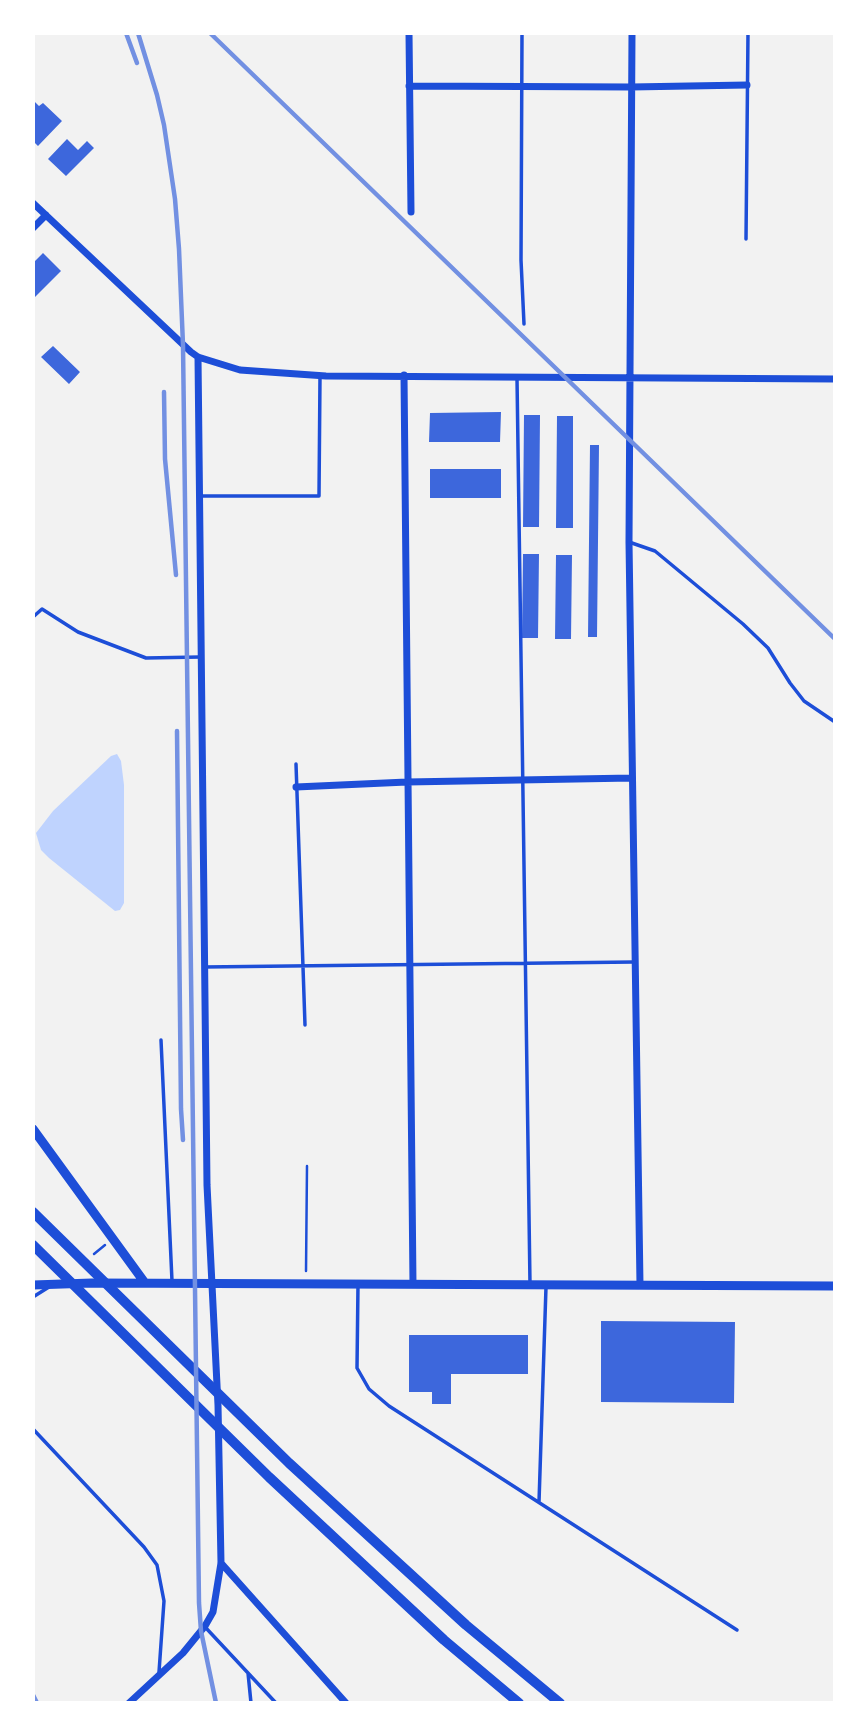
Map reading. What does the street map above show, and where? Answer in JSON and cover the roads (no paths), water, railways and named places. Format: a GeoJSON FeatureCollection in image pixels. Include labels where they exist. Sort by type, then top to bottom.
{"type":"FeatureCollection","features":[{"type":"Feature","properties":{"kind":"highway"},"geometry":{"type":"LineString","coordinates":[[33,1212],[289,1462],[466,1625],[559,1703]]}},
{"type":"Feature","properties":{"kind":"highway"},"geometry":{"type":"LineString","coordinates":[[33,1245],[269,1476],[444,1640],[519,1703]]}},
{"type":"Feature","properties":{"kind":"street"},"geometry":{"type":"LineString","coordinates":[[409,33],[411,212]]}},
{"type":"Feature","properties":{"kind":"street"},"geometry":{"type":"LineString","coordinates":[[632,33],[629,542],[640,1285]]}},
{"type":"Feature","properties":{"kind":"street"},"geometry":{"type":"LineString","coordinates":[[409,86],[747,85]]}},
{"type":"Feature","properties":{"kind":"street"},"geometry":{"type":"LineString","coordinates":[[33,202],[198,357],[240,370],[320,376],[835,379]]}},
{"type":"Feature","properties":{"kind":"street"},"geometry":{"type":"LineString","coordinates":[[33,229],[46,215]]}},
{"type":"Feature","properties":{"kind":"street"},"geometry":{"type":"LineString","coordinates":[[130,1703],[183,1653],[205,1626],[213,1612],[221,1563],[218,1405],[207,1185],[198,357]]}},
{"type":"Feature","properties":{"kind":"street"},"geometry":{"type":"LineString","coordinates":[[404,376],[413,1284]]}},
{"type":"Feature","properties":{"kind":"street"},"geometry":{"type":"LineString","coordinates":[[296,788],[407,782],[632,778]]}},
{"type":"Feature","properties":{"kind":"street"},"geometry":{"type":"LineString","coordinates":[[33,1129],[145,1283]]}},
{"type":"Feature","properties":{"kind":"street"},"geometry":{"type":"LineString","coordinates":[[33,1285],[212,1283],[835,1286]]}},
{"type":"Feature","properties":{"kind":"street"},"geometry":{"type":"LineString","coordinates":[[221,1563],[346,1703]]}},
{"type":"Feature","properties":{"kind":"lane"},"geometry":{"type":"LineString","coordinates":[[522,33],[521,260],[524,324]]}},
{"type":"Feature","properties":{"kind":"lane"},"geometry":{"type":"LineString","coordinates":[[746,239],[748,33]]}},
{"type":"Feature","properties":{"kind":"lane"},"geometry":{"type":"LineString","coordinates":[[198,496],[319,496],[320,376]]}},
{"type":"Feature","properties":{"kind":"lane"},"geometry":{"type":"LineString","coordinates":[[517,376],[530,1285]]}},
{"type":"Feature","properties":{"kind":"lane"},"geometry":{"type":"LineString","coordinates":[[629,542],[654,551],[743,624],[768,648],[804,701],[835,722]]}},
{"type":"Feature","properties":{"kind":"lane"},"geometry":{"type":"LineString","coordinates":[[33,617],[42,609],[61,623],[87,636],[146,657],[200,657]]}},
{"type":"Feature","properties":{"kind":"lane"},"geometry":{"type":"LineString","coordinates":[[296,764],[305,1025]]}},
{"type":"Feature","properties":{"kind":"lane"},"geometry":{"type":"LineString","coordinates":[[204,967],[636,962]]}},
{"type":"Feature","properties":{"kind":"lane"},"geometry":{"type":"LineString","coordinates":[[162,1040],[172,1283]]}},
{"type":"Feature","properties":{"kind":"lane"},"geometry":{"type":"LineString","coordinates":[[33,1297],[54,1284]]}},
{"type":"Feature","properties":{"kind":"lane"},"geometry":{"type":"LineString","coordinates":[[358,1284],[356,1355],[357,1368],[363,1383],[389,1406],[737,1630]]}},
{"type":"Feature","properties":{"kind":"lane"},"geometry":{"type":"LineString","coordinates":[[539,1502],[546,1285]]}},
{"type":"Feature","properties":{"kind":"lane"},"geometry":{"type":"LineString","coordinates":[[33,1429],[144,1547],[157,1565],[164,1601],[158,1676]]}},
{"type":"Feature","properties":{"kind":"lane"},"geometry":{"type":"LineString","coordinates":[[205,1626],[276,1703]]}},
{"type":"Feature","properties":{"kind":"lane"},"geometry":{"type":"LineString","coordinates":[[248,1673],[251,1703]]}},
{"type":"Feature","properties":{"kind":"water"},"geometry":{"type":"Polygon","coordinates":[[[117,754],[121,761],[124,785],[124,903],[120,910],[115,911],[49,858],[41,850],[36,833],[53,811],[111,756],[117,754]]]}},
{"type":"Feature","properties":{"kind":"railway"},"geometry":{"type":"LineString","coordinates":[[126,33],[137,63]]}},
{"type":"Feature","properties":{"kind":"railway"},"geometry":{"type":"LineString","coordinates":[[138,33],[164,125],[179,249],[183,345],[199,1603],[201,1631],[216,1703]]}},
{"type":"Feature","properties":{"kind":"railway"},"geometry":{"type":"LineString","coordinates":[[210,33],[835,639]]}},
{"type":"Feature","properties":{"kind":"railway"},"geometry":{"type":"LineString","coordinates":[[164,392],[165,459],[176,575]]}},
{"type":"Feature","properties":{"kind":"railway"},"geometry":{"type":"LineString","coordinates":[[177,731],[183,1140]]}},
{"type":"Feature","properties":{"kind":"railway"},"geometry":{"type":"LineString","coordinates":[[33,1695],[37,1703]]}}]}
